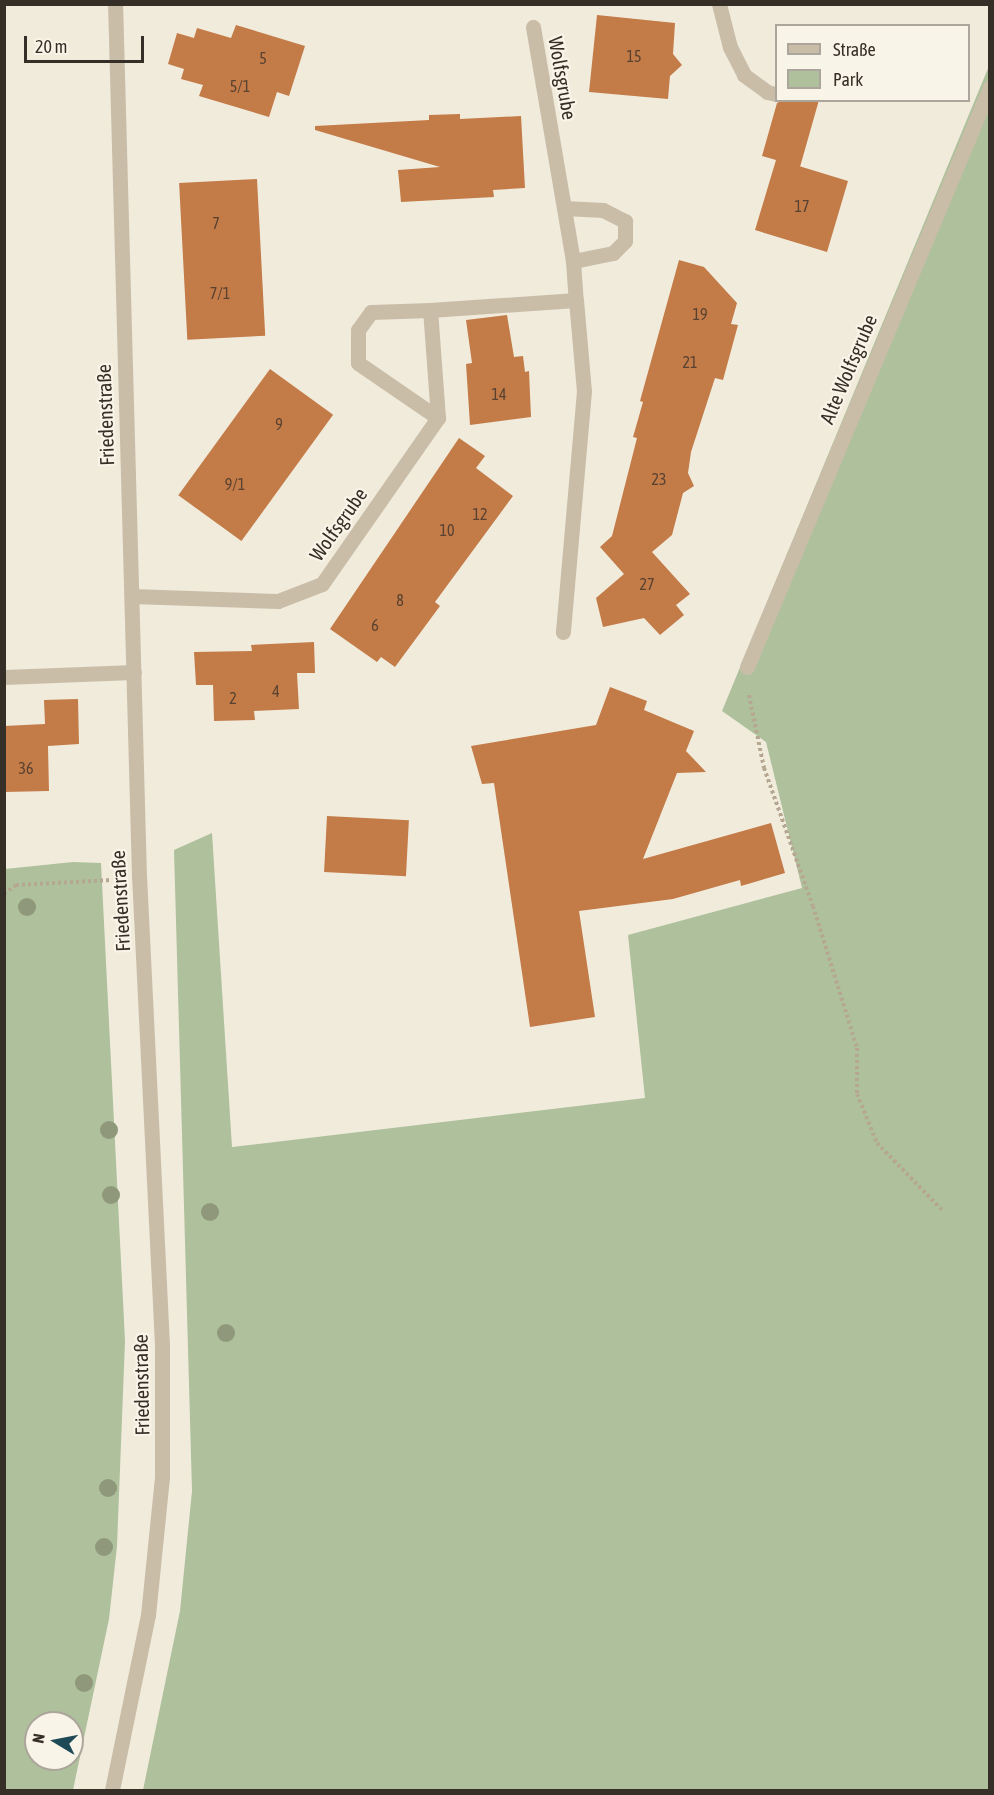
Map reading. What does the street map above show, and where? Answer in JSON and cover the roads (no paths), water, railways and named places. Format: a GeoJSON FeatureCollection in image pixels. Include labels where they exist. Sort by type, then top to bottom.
{"type":"FeatureCollection","features":[{"type":"Feature","properties":{"kind":"street","name":"Friedenstraße"},"geometry":{"type":"LineString","coordinates":[[112,1791],[147,1615],[162,1478],[162,1346],[140,878],[115,4]]}},
{"type":"Feature","properties":{"kind":"street"},"geometry":{"type":"LineString","coordinates":[[719,4],[730,47],[744,75],[767,92],[775,94]]}},
{"type":"Feature","properties":{"kind":"street","name":"Wolfsgrube"},"geometry":{"type":"LineString","coordinates":[[533,27],[573,261],[584,391],[563,632]]}},
{"type":"Feature","properties":{"kind":"street","name":"Alte Wolfsgrube"},"geometry":{"type":"LineString","coordinates":[[747,667],[990,87]]}},
{"type":"Feature","properties":{"kind":"street"},"geometry":{"type":"LineString","coordinates":[[564,208],[603,210],[625,221],[625,241],[613,253],[573,261]]}},
{"type":"Feature","properties":{"kind":"street"},"geometry":{"type":"LineString","coordinates":[[438,418],[358,363],[358,330],[371,312],[576,300]]}},
{"type":"Feature","properties":{"kind":"street"},"geometry":{"type":"LineString","coordinates":[[430,310],[438,418]]}},
{"type":"Feature","properties":{"kind":"street","name":"Wolfsgrube"},"geometry":{"type":"LineString","coordinates":[[132,596],[278,601],[322,584],[438,418]]}},
{"type":"Feature","properties":{"kind":"street"},"geometry":{"type":"LineString","coordinates":[[4,677],[134,672]]}}]}
